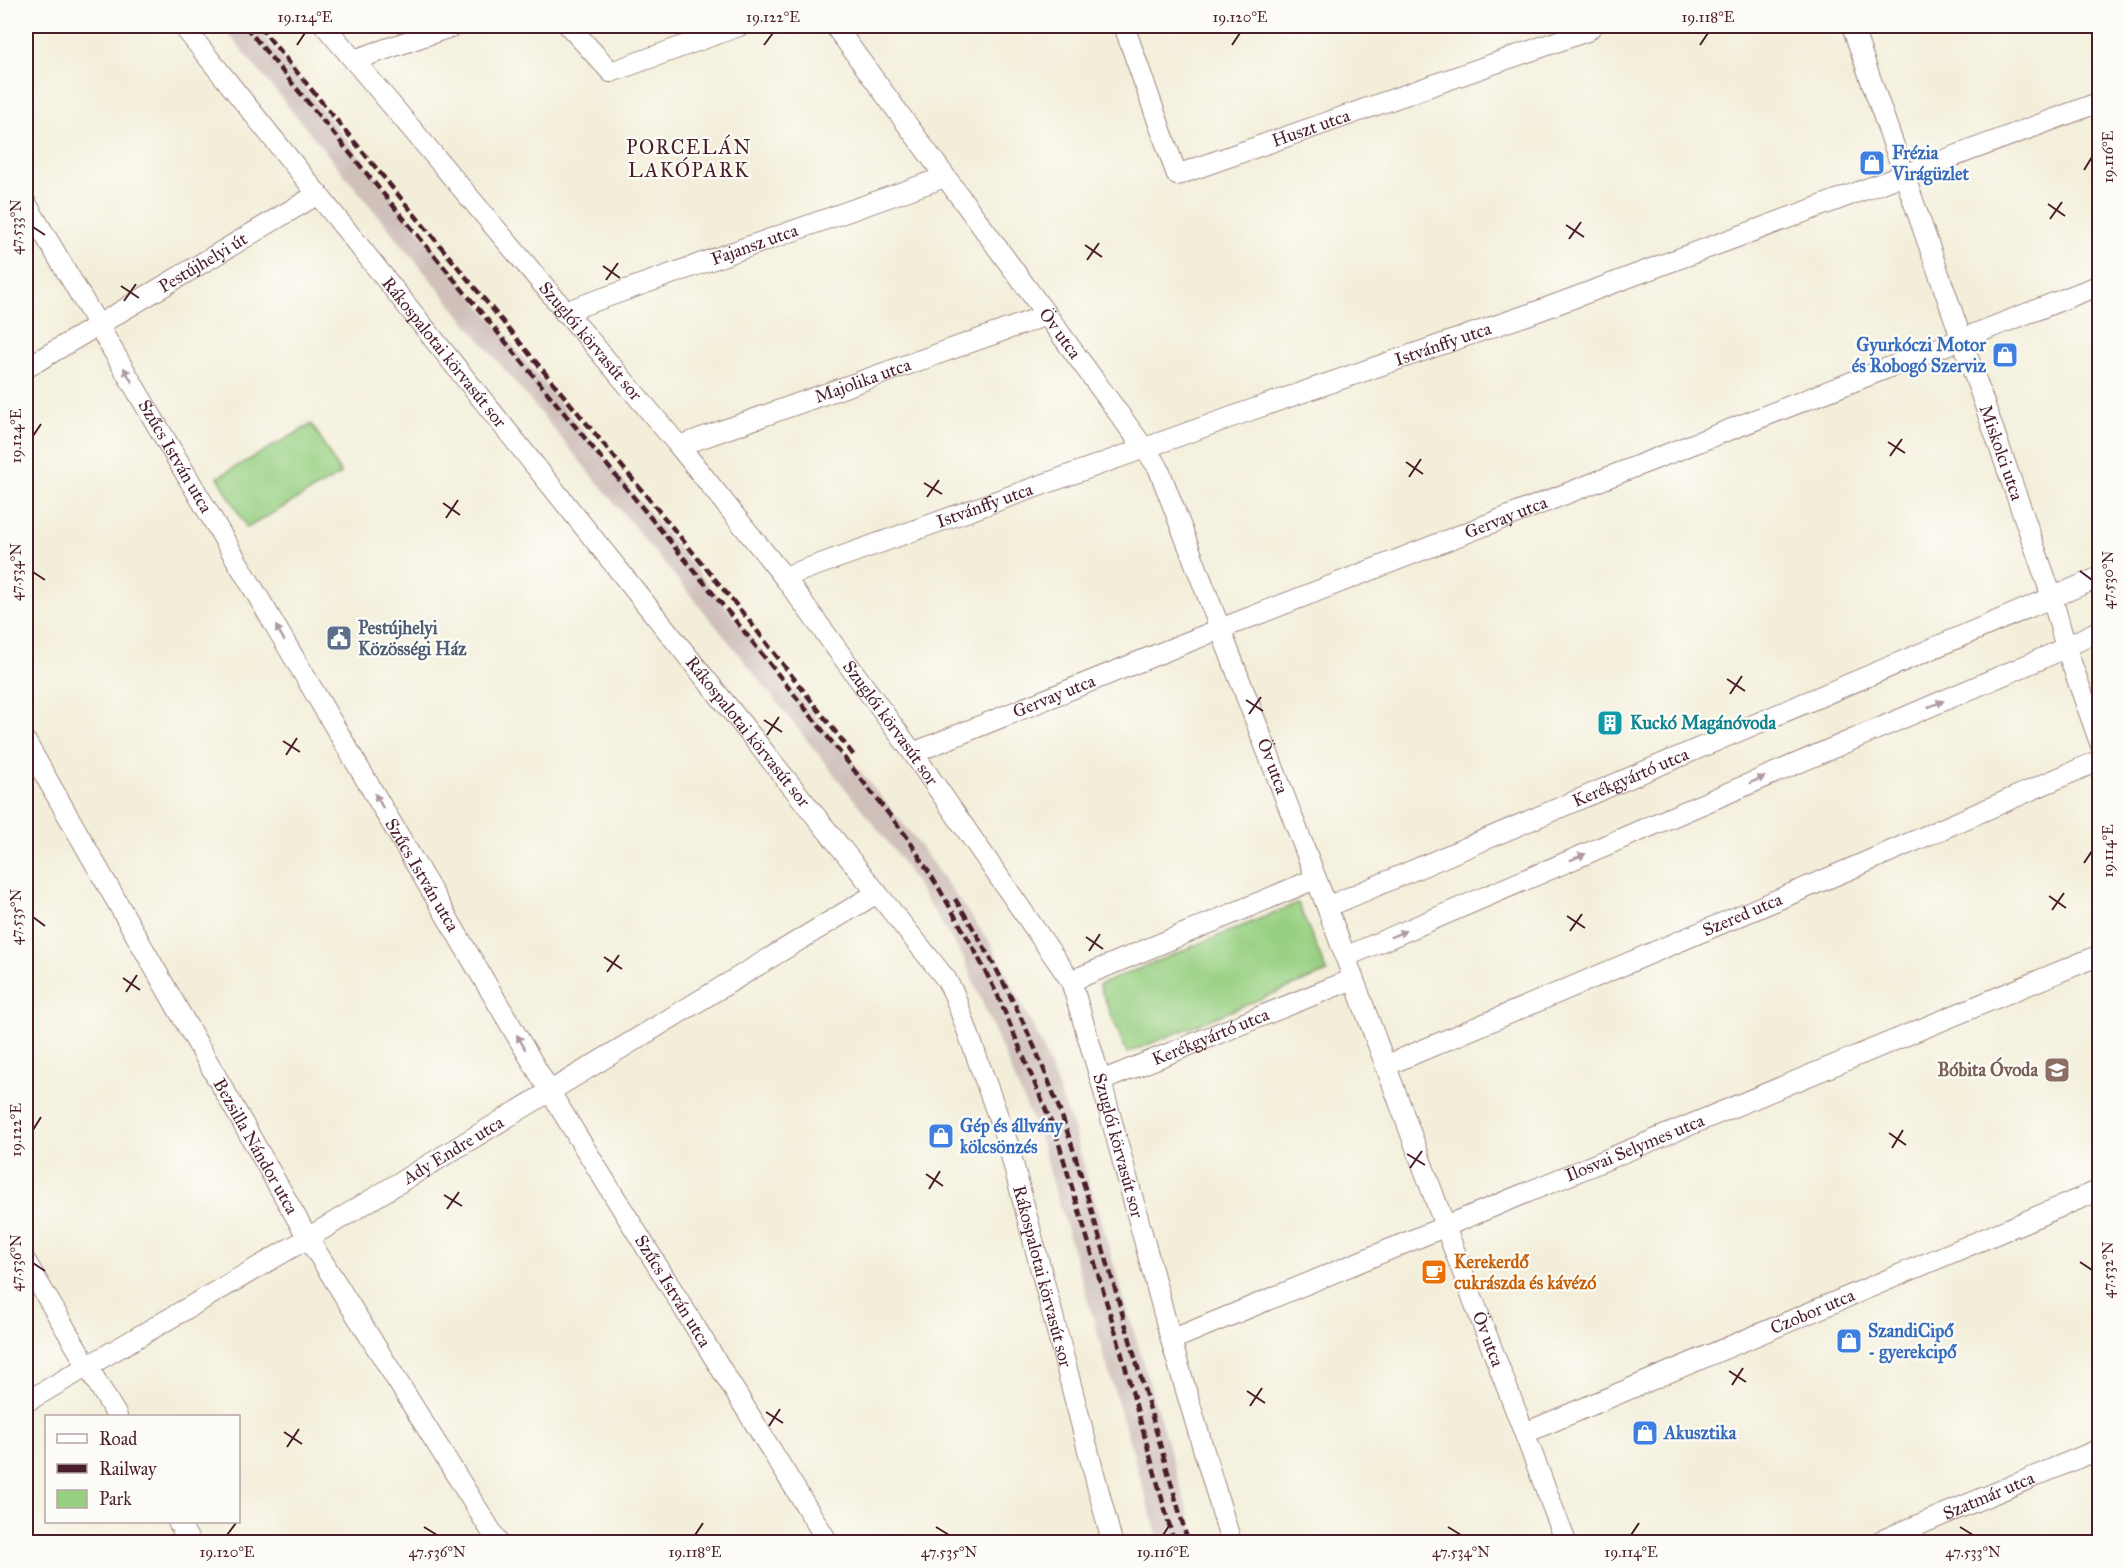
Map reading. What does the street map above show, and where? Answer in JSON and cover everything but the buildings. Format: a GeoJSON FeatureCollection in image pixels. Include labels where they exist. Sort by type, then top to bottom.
{"type":"FeatureCollection","features":[{"type":"Feature","properties":{"kind":"street","name":"Rákospalotai körvasút sor"},"geometry":{"type":"LineString","coordinates":[[183,26],[946,979],[954,994],[989,1086],[1008,1144],[1112,1542]]}},
{"type":"Feature","properties":{"kind":"street","name":"Szuglói körvasút sor"},"geometry":{"type":"LineString","coordinates":[[325,26],[679,446],[784,577],[913,753],[1071,981],[1101,1080],[1171,1340],[1230,1542]]}},
{"type":"Feature","properties":{"kind":"street"},"geometry":{"type":"LineString","coordinates":[[354,60],[453,26]]}},
{"type":"Feature","properties":{"kind":"street"},"geometry":{"type":"LineString","coordinates":[[569,26],[611,72],[739,26]]}},
{"type":"Feature","properties":{"kind":"street","name":"Huszt utca"},"geometry":{"type":"LineString","coordinates":[[1124,26],[1177,175],[1587,31],[1592,26]]}},
{"type":"Feature","properties":{"kind":"street","name":"Miskolci utca"},"geometry":{"type":"LineString","coordinates":[[1852,26],[2052,597],[2066,648],[2100,743]]}},
{"type":"Feature","properties":{"kind":"street","name":"Öv utca"},"geometry":{"type":"LineString","coordinates":[[840,28],[945,177],[1158,467],[1327,907],[1445,1226],[1566,1542]]}},
{"type":"Feature","properties":{"kind":"street","name":"Istvánffy utca"},"geometry":{"type":"LineString","coordinates":[[784,577],[1530,314],[2100,102]]}},
{"type":"Feature","properties":{"kind":"street","name":"Fajansz utca"},"geometry":{"type":"LineString","coordinates":[[564,312],[945,177]]}},
{"type":"Feature","properties":{"kind":"street","name":"Pestújhelyi út"},"geometry":{"type":"LineString","coordinates":[[26,368],[318,194]]}},
{"type":"Feature","properties":{"kind":"street","name":"Szűcs István utca"},"geometry":{"type":"LineString","coordinates":[[26,203],[550,1092],[828,1542]]}},
{"type":"Feature","properties":{"kind":"street","name":"Gervay utca"},"geometry":{"type":"LineString","coordinates":[[913,753],[1220,629],[2100,285]]}},
{"type":"Feature","properties":{"kind":"street","name":"Majolika utca"},"geometry":{"type":"LineString","coordinates":[[679,446],[1047,315]]}},
{"type":"Feature","properties":{"kind":"street","name":"Kerékgyártó utca"},"geometry":{"type":"LineString","coordinates":[[1327,907],[2100,577]]}},
{"type":"Feature","properties":{"kind":"street"},"geometry":{"type":"LineString","coordinates":[[1345,957],[2066,648],[2100,630]]}},
{"type":"Feature","properties":{"kind":"street","name":"Bezsilla Nándor utca"},"geometry":{"type":"LineString","coordinates":[[26,742],[308,1238],[498,1542]]}},
{"type":"Feature","properties":{"kind":"street","name":"Szered utca"},"geometry":{"type":"LineString","coordinates":[[1385,1066],[2100,760]]}},
{"type":"Feature","properties":{"kind":"street"},"geometry":{"type":"LineString","coordinates":[[1071,981],[1315,879]]}},
{"type":"Feature","properties":{"kind":"street","name":"Ady Endre utca"},"geometry":{"type":"LineString","coordinates":[[26,1402],[308,1238],[878,893]]}},
{"type":"Feature","properties":{"kind":"street","name":"Ilosvai Selymes utca"},"geometry":{"type":"LineString","coordinates":[[1171,1340],[2100,955]]}},
{"type":"Feature","properties":{"kind":"street","name":"Kerékgyártó utca"},"geometry":{"type":"LineString","coordinates":[[1101,1080],[1353,979]]}},
{"type":"Feature","properties":{"kind":"street","name":"Czobor utca"},"geometry":{"type":"LineString","coordinates":[[1525,1433],[2100,1190]]}},
{"type":"Feature","properties":{"kind":"street"},"geometry":{"type":"LineString","coordinates":[[26,1262],[116,1415]]}},
{"type":"Feature","properties":{"kind":"street","name":"Szatmár utca"},"geometry":{"type":"LineString","coordinates":[[1878,1542],[2100,1449]]}},
{"type":"Feature","properties":{"kind":"street"},"geometry":{"type":"LineString","coordinates":[[179,1523],[190,1542]]}},
{"type":"Feature","properties":{"kind":"shaded area"},"geometry":{"type":"Polygon","coordinates":[[[222,26],[256,26],[388,192],[912,835],[991,944],[1039,1038],[1072,1125],[1197,1542],[1159,1542],[1040,1139],[963,957],[894,850],[733,647],[222,26]]]}},
{"type":"Feature","properties":{"kind":"green space"},"geometry":{"type":"Polygon","coordinates":[[[312,424],[341,474],[247,528],[218,477],[312,424]]]}},
{"type":"Feature","properties":{"kind":"green space"},"geometry":{"type":"Polygon","coordinates":[[[1298,903],[1327,972],[1127,1053],[1099,985],[1298,903]]]}},
{"type":"Feature","properties":{"kind":"railway"},"geometry":{"type":"LineString","coordinates":[[245,26],[739,625],[907,837],[940,890],[998,996],[1056,1134],[1117,1337],[1174,1542]]}},
{"type":"Feature","properties":{"kind":"railway"},"geometry":{"type":"LineString","coordinates":[[259,26],[747,618],[855,757]]}},
{"type":"Feature","properties":{"kind":"railway"},"geometry":{"type":"LineString","coordinates":[[955,899],[1003,982],[1031,1039],[1055,1098],[1106,1258],[1188,1542]]}},
{"type":"Feature","properties":{"kind":"place","name":"Frézia Virágüzlet"},"geometry":{"type":"Point","coordinates":[1872,163]}},
{"type":"Feature","properties":{"kind":"place","name":"Gyurkóczi Motor és Robogó Szerviz"},"geometry":{"type":"Point","coordinates":[2005,355]}},
{"type":"Feature","properties":{"kind":"place","name":"Pestújhelyi Közösségi Ház"},"geometry":{"type":"Point","coordinates":[339,638]}},
{"type":"Feature","properties":{"kind":"place","name":"Kuckó Magánóvoda"},"geometry":{"type":"Point","coordinates":[1610,723]}},
{"type":"Feature","properties":{"kind":"place","name":"Bóbita Óvoda"},"geometry":{"type":"Point","coordinates":[2057,1070]}},
{"type":"Feature","properties":{"kind":"place","name":"Gép és állvány kölcsönzés"},"geometry":{"type":"Point","coordinates":[941,1136]}},
{"type":"Feature","properties":{"kind":"place","name":"Kerekerdő cukrászda és kávézó"},"geometry":{"type":"Point","coordinates":[1434,1272]}},
{"type":"Feature","properties":{"kind":"place","name":"SzandiCipő - gyerekcipő"},"geometry":{"type":"Point","coordinates":[1849,1341]}},
{"type":"Feature","properties":{"kind":"place","name":"Akusztika"},"geometry":{"type":"Point","coordinates":[1645,1433]}},
{"type":"Feature","properties":{"kind":"district","name":"PORCELÁN LAKÓPARK"},"geometry":{"type":"Point","coordinates":[689,158]}}]}
